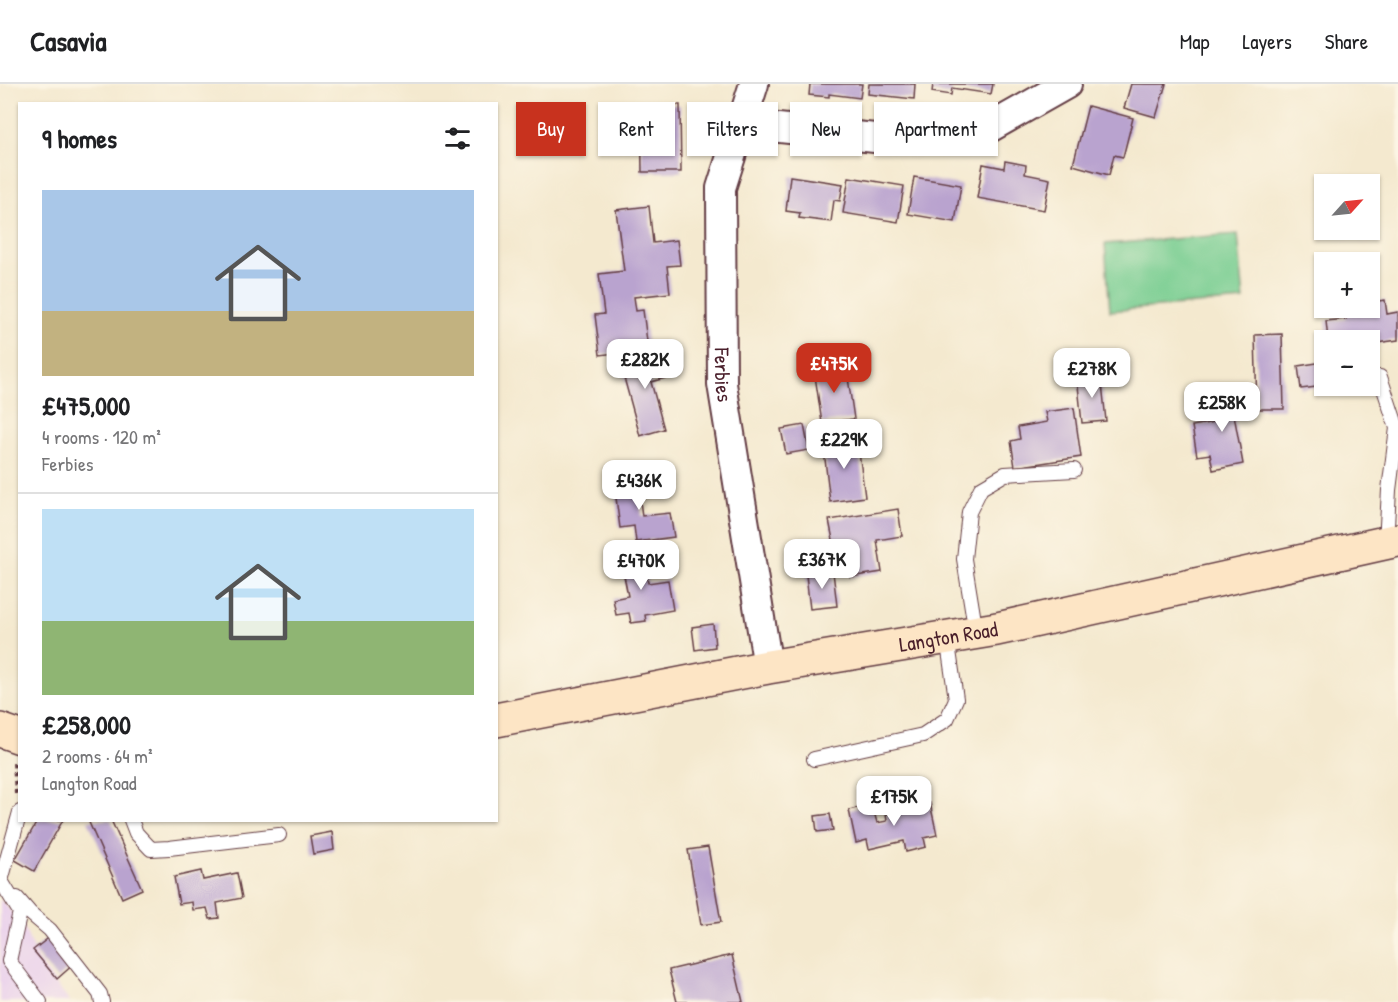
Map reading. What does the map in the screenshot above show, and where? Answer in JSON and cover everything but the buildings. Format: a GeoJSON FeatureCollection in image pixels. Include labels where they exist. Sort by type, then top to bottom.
{"type":"FeatureCollection","features":[{"type":"Feature","properties":{"kind":"street","name":"Ferbies"},"geometry":{"type":"LineString","coordinates":[[748,102],[754,84]]}},
{"type":"Feature","properties":{"kind":"street"},"geometry":{"type":"LineString","coordinates":[[778,128],[875,138],[984,131],[1067,84]]}},
{"type":"Feature","properties":{"kind":"street","name":"Ferbies"},"geometry":{"type":"LineString","coordinates":[[731,156],[721,188],[722,384],[768,667]]}},
{"type":"Feature","properties":{"kind":"street","name":"Langton Road"},"geometry":{"type":"LineString","coordinates":[[498,720],[768,667],[962,635],[1392,541]]}},
{"type":"Feature","properties":{"kind":"lane"},"geometry":{"type":"LineString","coordinates":[[1380,377],[1397,428],[1389,490],[1392,541]]}},
{"type":"Feature","properties":{"kind":"lane"},"geometry":{"type":"LineString","coordinates":[[814,759],[923,735],[946,719],[956,699],[969,512],[981,488],[1005,474],[1074,470]]}},
{"type":"Feature","properties":{"kind":"lane"},"geometry":{"type":"LineString","coordinates":[[18,808],[1,881],[20,912],[4,962],[40,1002]]}},
{"type":"Feature","properties":{"kind":"lane"},"geometry":{"type":"LineString","coordinates":[[132,822],[136,833],[151,849],[279,835]]}},
{"type":"Feature","properties":{"kind":"lane"},"geometry":{"type":"LineString","coordinates":[[1,881],[30,913],[50,930],[100,994],[102,1002]]}},
{"type":"Feature","properties":{"kind":"path"},"geometry":{"type":"LineString","coordinates":[[11,734],[18,808]]}},
{"type":"Feature","properties":{"kind":"shaded area"},"geometry":{"type":"Polygon","coordinates":[[[0,899],[23,925],[37,959],[70,1002],[0,1002],[0,899]]]}},
{"type":"Feature","properties":{"kind":"green space"},"geometry":{"type":"Polygon","coordinates":[[[1238,234],[1244,300],[1110,311],[1105,244],[1238,234]]]}}]}
